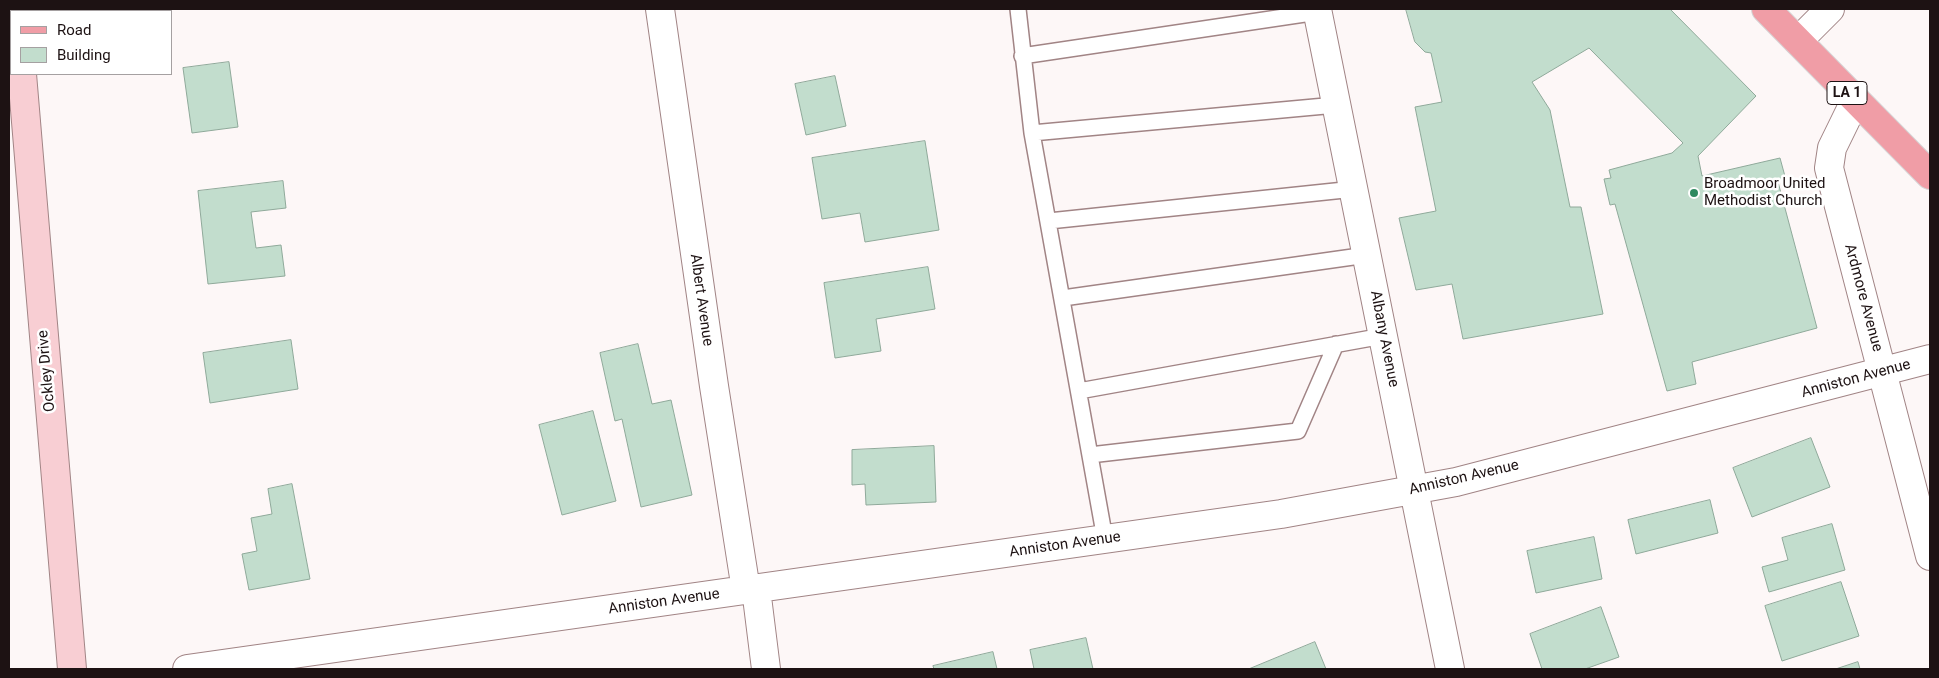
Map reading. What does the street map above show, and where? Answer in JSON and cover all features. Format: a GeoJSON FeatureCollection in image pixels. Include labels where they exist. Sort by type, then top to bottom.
{"type":"FeatureCollection","features":[{"type":"Feature","properties":{"kind":"main road","name":"LA 1"},"geometry":{"type":"LineString","coordinates":[[1766,9],[1930,175]]}},
{"type":"Feature","properties":{"kind":"street","name":"Albert Avenue"},"geometry":{"type":"LineString","coordinates":[[660,9],[714,386],[766,669]]}},
{"type":"Feature","properties":{"kind":"street"},"geometry":{"type":"LineString","coordinates":[[1798,41],[1830,9]]}},
{"type":"Feature","properties":{"kind":"street","name":"Albany Avenue"},"geometry":{"type":"LineString","coordinates":[[1318,10],[1450,669]]}},
{"type":"Feature","properties":{"kind":"street","name":"Ockley Drive"},"geometry":{"type":"LineString","coordinates":[[22,75],[72,669]]}},
{"type":"Feature","properties":{"kind":"street","name":"Ardmore Avenue"},"geometry":{"type":"LineString","coordinates":[[1855,101],[1832,148],[1829,168],[1930,556]]}},
{"type":"Feature","properties":{"kind":"street","name":"Anniston Avenue"},"geometry":{"type":"LineString","coordinates":[[187,669],[1280,514],[1465,480],[1930,360]]}},
{"type":"Feature","properties":{"kind":"lane"},"geometry":{"type":"LineString","coordinates":[[1018,9],[1032,133],[1105,539]]}},
{"type":"Feature","properties":{"kind":"lane"},"geometry":{"type":"LineString","coordinates":[[1022,56],[1318,10]]}},
{"type":"Feature","properties":{"kind":"lane"},"geometry":{"type":"LineString","coordinates":[[1032,133],[1336,105]]}},
{"type":"Feature","properties":{"kind":"lane"},"geometry":{"type":"LineString","coordinates":[[1049,222],[1354,189]]}},
{"type":"Feature","properties":{"kind":"lane"},"geometry":{"type":"LineString","coordinates":[[1063,298],[1367,255]]}},
{"type":"Feature","properties":{"kind":"lane"},"geometry":{"type":"LineString","coordinates":[[1079,391],[1383,336]]}},
{"type":"Feature","properties":{"kind":"lane"},"geometry":{"type":"LineString","coordinates":[[1090,455],[1298,431],[1336,344]]}},
{"type":"Feature","properties":{"kind":"building","name":"Broadmoor United Methodist Church"},"geometry":{"type":"Polygon","coordinates":[[[1406,9],[1670,9],[1756,96],[1698,156],[1702,176],[1780,158],[1786,180],[1778,182],[1817,328],[1692,362],[1696,384],[1667,391],[1615,204],[1610,205],[1604,179],[1611,178],[1609,170],[1672,153],[1683,143],[1589,48],[1532,82],[1550,110],[1570,207],[1581,207],[1603,314],[1463,339],[1452,284],[1416,290],[1399,218],[1436,211],[1415,107],[1442,102],[1431,53],[1425,52],[1415,42],[1406,9]]]}},
{"type":"Feature","properties":{"kind":"building"},"geometry":{"type":"Polygon","coordinates":[[[229,62],[238,127],[192,133],[183,68],[229,62]]]}},
{"type":"Feature","properties":{"kind":"building"},"geometry":{"type":"Polygon","coordinates":[[[835,76],[846,126],[806,135],[795,84],[835,76]]]}},
{"type":"Feature","properties":{"kind":"building"},"geometry":{"type":"Polygon","coordinates":[[[925,141],[939,230],[865,242],[860,213],[822,219],[812,158],[925,141]]]}},
{"type":"Feature","properties":{"kind":"building"},"geometry":{"type":"Polygon","coordinates":[[[283,181],[286,208],[251,212],[256,248],[281,245],[285,276],[208,284],[198,191],[283,181]]]}},
{"type":"Feature","properties":{"kind":"building"},"geometry":{"type":"Polygon","coordinates":[[[928,267],[935,309],[876,319],[881,351],[835,358],[824,283],[928,267]]]}},
{"type":"Feature","properties":{"kind":"building"},"geometry":{"type":"Polygon","coordinates":[[[291,340],[298,389],[210,403],[203,353],[291,340]]]}},
{"type":"Feature","properties":{"kind":"building"},"geometry":{"type":"Polygon","coordinates":[[[638,344],[652,404],[671,400],[692,495],[641,507],[622,419],[615,421],[600,353],[638,344]]]}},
{"type":"Feature","properties":{"kind":"building"},"geometry":{"type":"Polygon","coordinates":[[[593,411],[616,501],[562,515],[539,425],[593,411]]]}},
{"type":"Feature","properties":{"kind":"building"},"geometry":{"type":"Polygon","coordinates":[[[1811,438],[1830,487],[1752,517],[1733,468],[1811,438]]]}},
{"type":"Feature","properties":{"kind":"building"},"geometry":{"type":"Polygon","coordinates":[[[934,446],[936,502],[866,505],[865,484],[852,485],[852,450],[934,446]]]}},
{"type":"Feature","properties":{"kind":"building"},"geometry":{"type":"Polygon","coordinates":[[[292,484],[310,579],[249,590],[242,554],[257,551],[251,518],[272,514],[268,489],[292,484]]]}},
{"type":"Feature","properties":{"kind":"building"},"geometry":{"type":"Polygon","coordinates":[[[1710,500],[1718,533],[1636,554],[1628,520],[1710,500]]]}},
{"type":"Feature","properties":{"kind":"building"},"geometry":{"type":"Polygon","coordinates":[[[1832,524],[1845,570],[1769,592],[1762,567],[1788,560],[1782,538],[1832,524]]]}},
{"type":"Feature","properties":{"kind":"building"},"geometry":{"type":"Polygon","coordinates":[[[1594,537],[1602,579],[1536,593],[1527,551],[1594,537]]]}},
{"type":"Feature","properties":{"kind":"building"},"geometry":{"type":"Polygon","coordinates":[[[1841,582],[1859,636],[1782,661],[1765,606],[1841,582]]]}},
{"type":"Feature","properties":{"kind":"building"},"geometry":{"type":"Polygon","coordinates":[[[1601,607],[1619,657],[1585,669],[1542,669],[1530,634],[1601,607]]]}},
{"type":"Feature","properties":{"kind":"building"},"geometry":{"type":"Polygon","coordinates":[[[1086,638],[1093,669],[1034,669],[1030,650],[1086,638]]]}},
{"type":"Feature","properties":{"kind":"building"},"geometry":{"type":"Polygon","coordinates":[[[1315,642],[1326,669],[1249,669],[1315,642]]]}},
{"type":"Feature","properties":{"kind":"building"},"geometry":{"type":"Polygon","coordinates":[[[993,652],[997,669],[934,669],[933,666],[993,652]]]}},
{"type":"Feature","properties":{"kind":"building"},"geometry":{"type":"Polygon","coordinates":[[[1858,662],[1860,669],[1836,669],[1858,662]]]}},
{"type":"Feature","properties":{"kind":"place","name":"Broadmoor United Methodist Church"},"geometry":{"type":"Point","coordinates":[1694,193]}}]}
